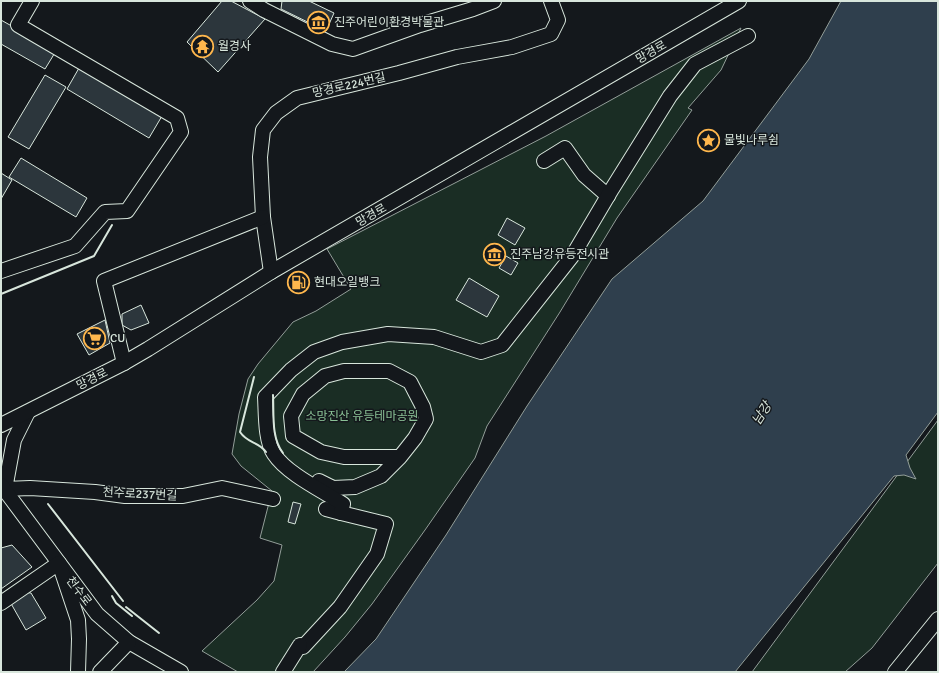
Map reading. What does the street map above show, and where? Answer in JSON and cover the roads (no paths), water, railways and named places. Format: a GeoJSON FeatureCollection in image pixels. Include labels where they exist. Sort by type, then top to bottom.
{"type":"FeatureCollection","features":[{"type":"Feature","properties":{"kind":"street"},"geometry":{"type":"LineString","coordinates":[[1,271],[75,246],[105,212],[127,211],[181,132],[177,118],[18,25],[32,1]]}},
{"type":"Feature","properties":{"kind":"street"},"geometry":{"type":"LineString","coordinates":[[250,1],[264,10],[332,44],[353,49],[494,1]]}},
{"type":"Feature","properties":{"kind":"street","name":"망경로224번길"},"geometry":{"type":"LineString","coordinates":[[271,272],[263,217],[260,157],[263,130],[276,113],[297,98],[457,57],[512,47],[551,34],[558,20],[551,1]]}},
{"type":"Feature","properties":{"kind":"street","name":"망경로"},"geometry":{"type":"LineString","coordinates":[[2,424],[124,363],[271,272],[739,1]]}},
{"type":"Feature","properties":{"kind":"street"},"geometry":{"type":"LineString","coordinates":[[341,513],[343,504],[300,478],[273,454],[266,431],[265,397],[291,370],[314,352],[342,342],[388,334],[434,338],[481,352],[502,345],[573,255],[670,96],[695,64],[748,36]]}},
{"type":"Feature","properties":{"kind":"street"},"geometry":{"type":"LineString","coordinates":[[544,161],[565,148],[584,175],[608,196]]}},
{"type":"Feature","properties":{"kind":"street"},"geometry":{"type":"LineString","coordinates":[[124,363],[104,282],[263,217]]}},
{"type":"Feature","properties":{"kind":"street"},"geometry":{"type":"LineString","coordinates":[[273,454],[316,480],[333,488],[354,487],[381,476],[400,457],[426,419],[423,407],[410,382],[389,371],[344,371],[325,376],[302,394],[292,416],[292,436],[321,452],[344,457],[400,457]]}},
{"type":"Feature","properties":{"kind":"street"},"geometry":{"type":"LineString","coordinates":[[3,487],[14,440],[28,412]]}},
{"type":"Feature","properties":{"kind":"street","name":"천수로237번길"},"geometry":{"type":"LineString","coordinates":[[3,487],[95,492],[124,496],[183,496],[222,488],[273,499]]}},
{"type":"Feature","properties":{"kind":"street","name":"천수로"},"geometry":{"type":"LineString","coordinates":[[3,487],[97,614],[129,642],[181,672]]}},
{"type":"Feature","properties":{"kind":"street"},"geometry":{"type":"LineString","coordinates":[[283,672],[302,646],[340,607],[377,554],[386,524],[326,509]]}},
{"type":"Feature","properties":{"kind":"street"},"geometry":{"type":"LineString","coordinates":[[1,603],[59,563],[78,620],[78,672]]}},
{"type":"Feature","properties":{"kind":"street"},"geometry":{"type":"LineString","coordinates":[[896,672],[938,619]]}},
{"type":"Feature","properties":{"kind":"street"},"geometry":{"type":"LineString","coordinates":[[100,672],[129,642]]}},
{"type":"Feature","properties":{"kind":"water","name":"남강"},"geometry":{"type":"Polygon","coordinates":[[[841,1],[938,1],[938,412],[906,455],[910,468],[916,479],[904,475],[894,476],[735,672],[344,672],[376,639],[446,535],[527,406],[612,279],[703,201],[809,59],[841,1]]]}},
{"type":"Feature","properties":{"kind":"place","name":"진주어린이환경박물관"},"geometry":{"type":"Point","coordinates":[319,22]}},
{"type":"Feature","properties":{"kind":"place","name":"월경사"},"geometry":{"type":"Point","coordinates":[203,46]}},
{"type":"Feature","properties":{"kind":"place","name":"물빛나루쉼"},"geometry":{"type":"Point","coordinates":[708,140]}},
{"type":"Feature","properties":{"kind":"place","name":"진주남강유등전시관"},"geometry":{"type":"Point","coordinates":[494,254]}},
{"type":"Feature","properties":{"kind":"place","name":"현대오일뱅크"},"geometry":{"type":"Point","coordinates":[298,282]}},
{"type":"Feature","properties":{"kind":"place","name":"CU"},"geometry":{"type":"Point","coordinates":[94,338]}},
{"type":"Feature","properties":{"kind":"park label","name":"소망진산 유등테마공원"},"geometry":{"type":"Point","coordinates":[362,416]}}]}
